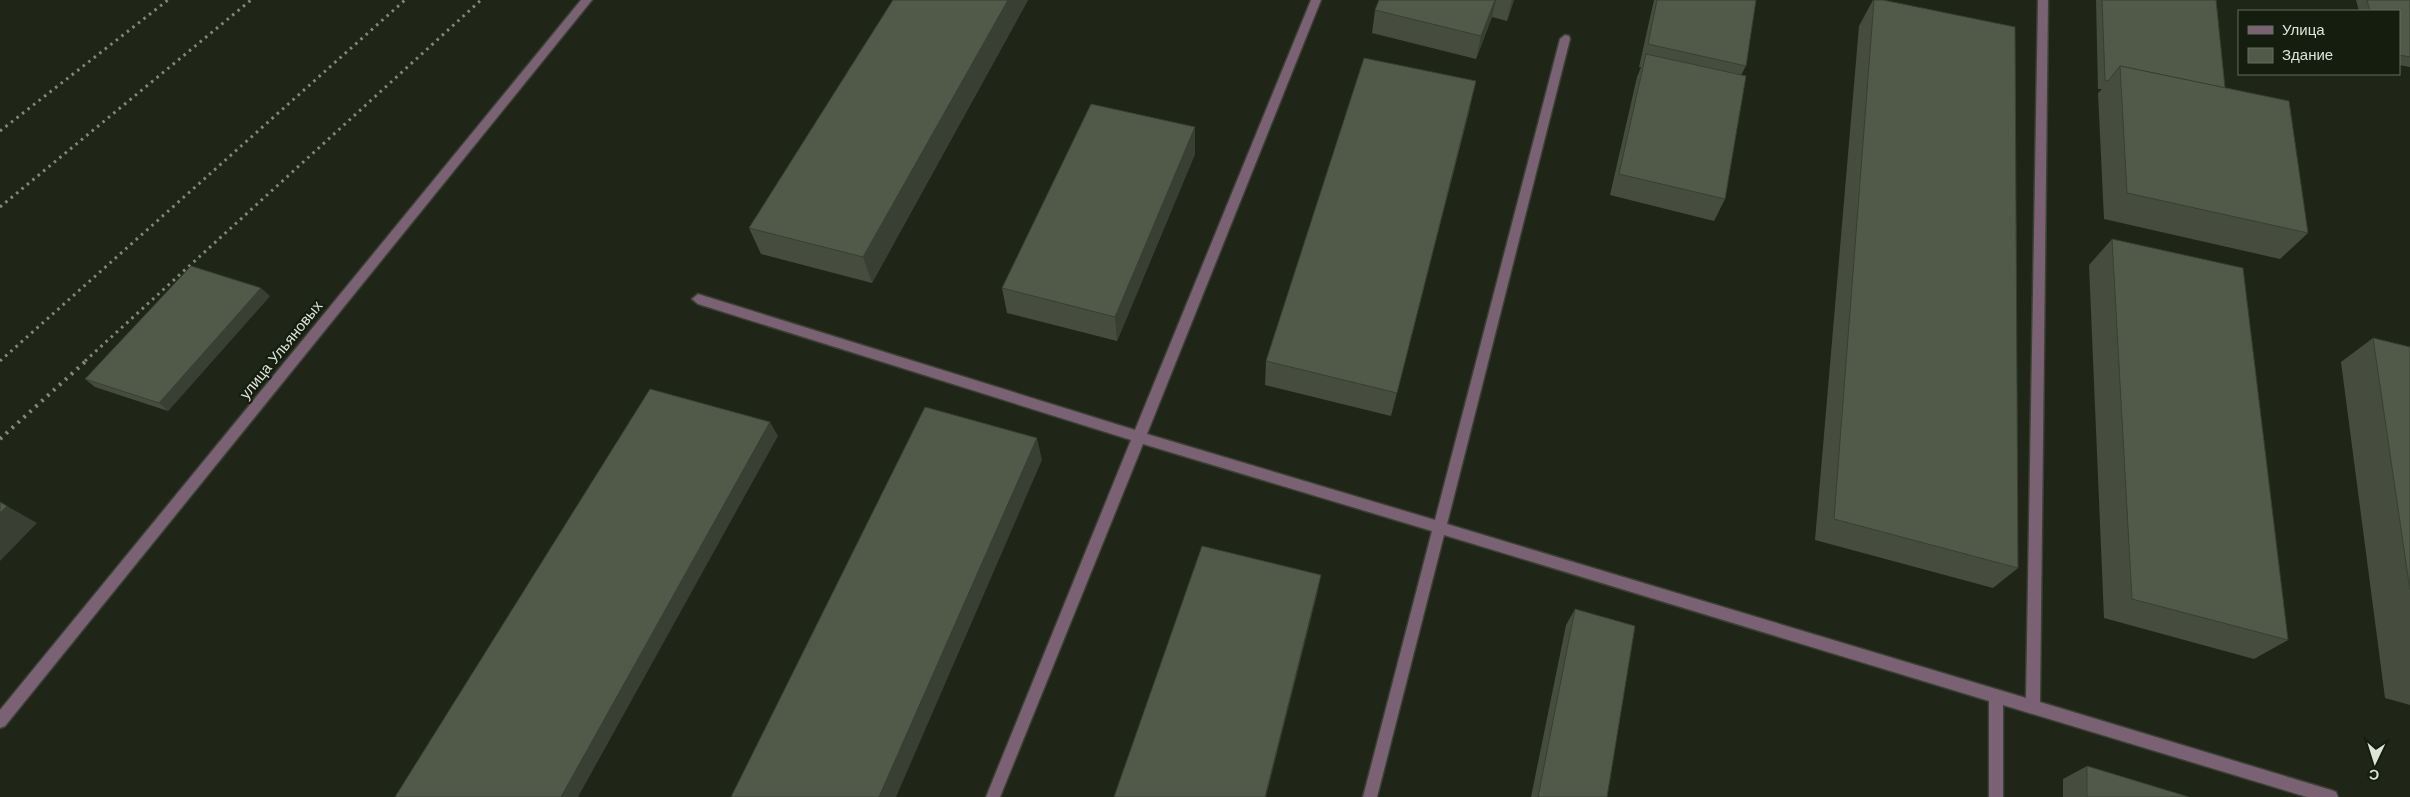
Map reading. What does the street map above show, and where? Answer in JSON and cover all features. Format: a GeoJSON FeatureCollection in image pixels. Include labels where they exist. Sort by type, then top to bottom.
{"type":"FeatureCollection","features":[{"type":"Feature","properties":{"kind":"street","name":"улица Ульяновых"},"geometry":{"type":"LineString","coordinates":[[0,721],[587,0]]}},
{"type":"Feature","properties":{"kind":"street"},"geometry":{"type":"LineString","coordinates":[[993,797],[1316,0]]}},
{"type":"Feature","properties":{"kind":"street"},"geometry":{"type":"LineString","coordinates":[[2033,707],[2043,0]]}},
{"type":"Feature","properties":{"kind":"street"},"geometry":{"type":"LineString","coordinates":[[1370,797],[1565,39]]}},
{"type":"Feature","properties":{"kind":"street"},"geometry":{"type":"LineString","coordinates":[[698,299],[1139,437],[2332,797]]}},
{"type":"Feature","properties":{"kind":"street"},"geometry":{"type":"LineString","coordinates":[[1996,695],[1996,797]]}},
{"type":"Feature","properties":{"kind":"building"},"geometry":{"type":"Polygon","coordinates":[[[893,0],[1008,0],[863,257],[749,228],[893,0]]]}},
{"type":"Feature","properties":{"kind":"building"},"geometry":{"type":"Polygon","coordinates":[[[1379,0],[1495,0],[1481,36],[1375,10],[1379,0]]]}},
{"type":"Feature","properties":{"kind":"building"},"geometry":{"type":"Polygon","coordinates":[[[1657,0],[1756,0],[1746,66],[1648,44],[1657,0]]]}},
{"type":"Feature","properties":{"kind":"building"},"geometry":{"type":"Polygon","coordinates":[[[1874,0],[1883,0],[2015,27],[2018,568],[1834,519],[1874,0]]]}},
{"type":"Feature","properties":{"kind":"building"},"geometry":{"type":"Polygon","coordinates":[[[2102,0],[2216,0],[2225,88],[2120,66],[2108,81],[2105,80],[2102,0]]]}},
{"type":"Feature","properties":{"kind":"building"},"geometry":{"type":"Polygon","coordinates":[[[2367,0],[2410,0],[2410,57],[2400,55],[2400,10],[2370,10],[2367,0]]]}},
{"type":"Feature","properties":{"kind":"building"},"geometry":{"type":"Polygon","coordinates":[[[1646,54],[1746,76],[1725,199],[1619,174],[1646,54]]]}},
{"type":"Feature","properties":{"kind":"building"},"geometry":{"type":"Polygon","coordinates":[[[1364,58],[1476,81],[1397,393],[1266,361],[1364,58]]]}},
{"type":"Feature","properties":{"kind":"building"},"geometry":{"type":"Polygon","coordinates":[[[2120,66],[2289,101],[2308,233],[2127,193],[2120,66]]]}},
{"type":"Feature","properties":{"kind":"building"},"geometry":{"type":"Polygon","coordinates":[[[1091,104],[1195,127],[1115,317],[1002,288],[1091,104]]]}},
{"type":"Feature","properties":{"kind":"building"},"geometry":{"type":"Polygon","coordinates":[[[2112,239],[2243,268],[2288,640],[2132,599],[2112,239]]]}},
{"type":"Feature","properties":{"kind":"building"},"geometry":{"type":"Polygon","coordinates":[[[191,266],[261,288],[159,403],[85,379],[191,266]]]}},
{"type":"Feature","properties":{"kind":"building"},"geometry":{"type":"Polygon","coordinates":[[[2373,338],[2410,347],[2410,590],[2373,338]]]}},
{"type":"Feature","properties":{"kind":"building"},"geometry":{"type":"Polygon","coordinates":[[[650,389],[770,422],[561,797],[395,797],[650,389]]]}},
{"type":"Feature","properties":{"kind":"building"},"geometry":{"type":"Polygon","coordinates":[[[925,407],[1037,438],[879,797],[731,797],[925,407]]]}},
{"type":"Feature","properties":{"kind":"building"},"geometry":{"type":"Polygon","coordinates":[[[0,502],[7,506],[0,513],[0,502]]]}},
{"type":"Feature","properties":{"kind":"building"},"geometry":{"type":"Polygon","coordinates":[[[1202,546],[1321,575],[1265,797],[1114,797],[1202,546]]]}},
{"type":"Feature","properties":{"kind":"building"},"geometry":{"type":"Polygon","coordinates":[[[1575,609],[1635,626],[1607,797],[1538,797],[1575,609]]]}},
{"type":"Feature","properties":{"kind":"building"},"geometry":{"type":"Polygon","coordinates":[[[2087,766],[2189,797],[2087,797],[2087,766]]]}},
{"type":"Feature","properties":{"kind":"railway"},"geometry":{"type":"LineString","coordinates":[[0,131],[168,0]]}},
{"type":"Feature","properties":{"kind":"railway"},"geometry":{"type":"LineString","coordinates":[[0,207],[251,0]]}},
{"type":"Feature","properties":{"kind":"railway"},"geometry":{"type":"LineString","coordinates":[[0,361],[405,0]]}},
{"type":"Feature","properties":{"kind":"railway"},"geometry":{"type":"LineString","coordinates":[[85,361],[481,0]]}},
{"type":"Feature","properties":{"kind":"railway"},"geometry":{"type":"LineString","coordinates":[[0,439],[87,360]]}}]}
